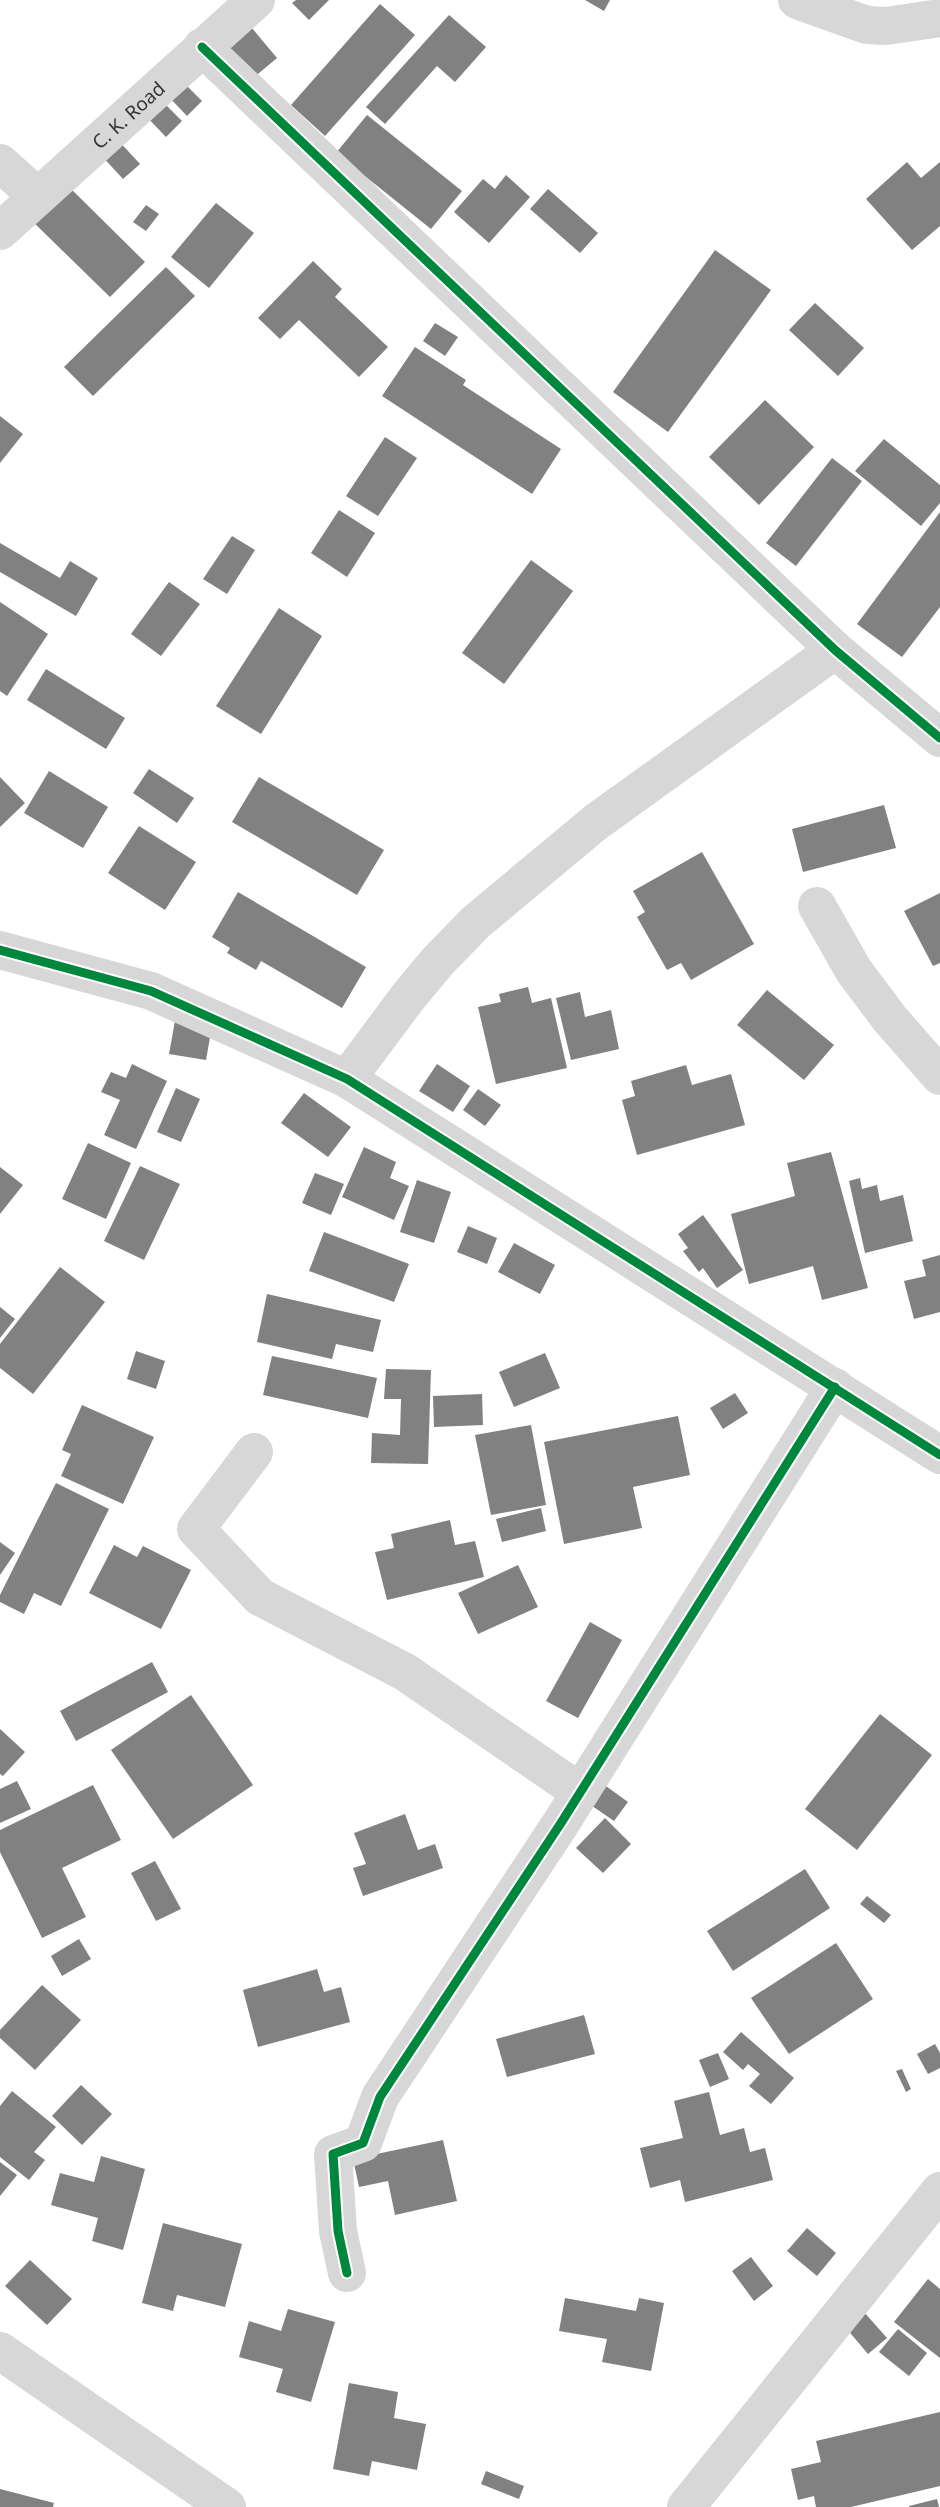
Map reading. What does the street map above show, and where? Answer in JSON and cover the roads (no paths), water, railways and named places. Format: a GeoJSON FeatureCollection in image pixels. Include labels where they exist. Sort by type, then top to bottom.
{"type":"FeatureCollection","features":[{"type":"Feature","properties":{"kind":"street","name":"C. K. Road"},"geometry":{"type":"LineString","coordinates":[[0,231],[256,0]]}},
{"type":"Feature","properties":{"kind":"street"},"geometry":{"type":"LineString","coordinates":[[797,0],[867,25],[886,26],[940,18]]}},
{"type":"Feature","properties":{"kind":"street"},"geometry":{"type":"LineString","coordinates":[[202,47],[835,650],[940,738]]}},
{"type":"Feature","properties":{"kind":"street"},"geometry":{"type":"LineString","coordinates":[[0,163],[37,196]]}},
{"type":"Feature","properties":{"kind":"street"},"geometry":{"type":"LineString","coordinates":[[347,1079],[408,997],[476,922],[596,822],[835,650]]}},
{"type":"Feature","properties":{"kind":"street"},"geometry":{"type":"LineString","coordinates":[[817,906],[853,971],[890,1019],[940,1076]]}},
{"type":"Feature","properties":{"kind":"street"},"geometry":{"type":"LineString","coordinates":[[0,950],[151,990],[347,1079],[940,1455]]}},
{"type":"Feature","properties":{"kind":"street"},"geometry":{"type":"LineString","coordinates":[[347,2273],[337,2219],[333,2154],[363,2143],[380,2097],[580,1792],[835,1387]]}},
{"type":"Feature","properties":{"kind":"street"},"geometry":{"type":"LineString","coordinates":[[254,1452],[196,1529],[260,1597],[405,1672],[580,1792]]}},
{"type":"Feature","properties":{"kind":"street"},"geometry":{"type":"LineString","coordinates":[[686,2507],[940,2191]]}},
{"type":"Feature","properties":{"kind":"street"},"geometry":{"type":"LineString","coordinates":[[0,2351],[227,2507]]}}]}
